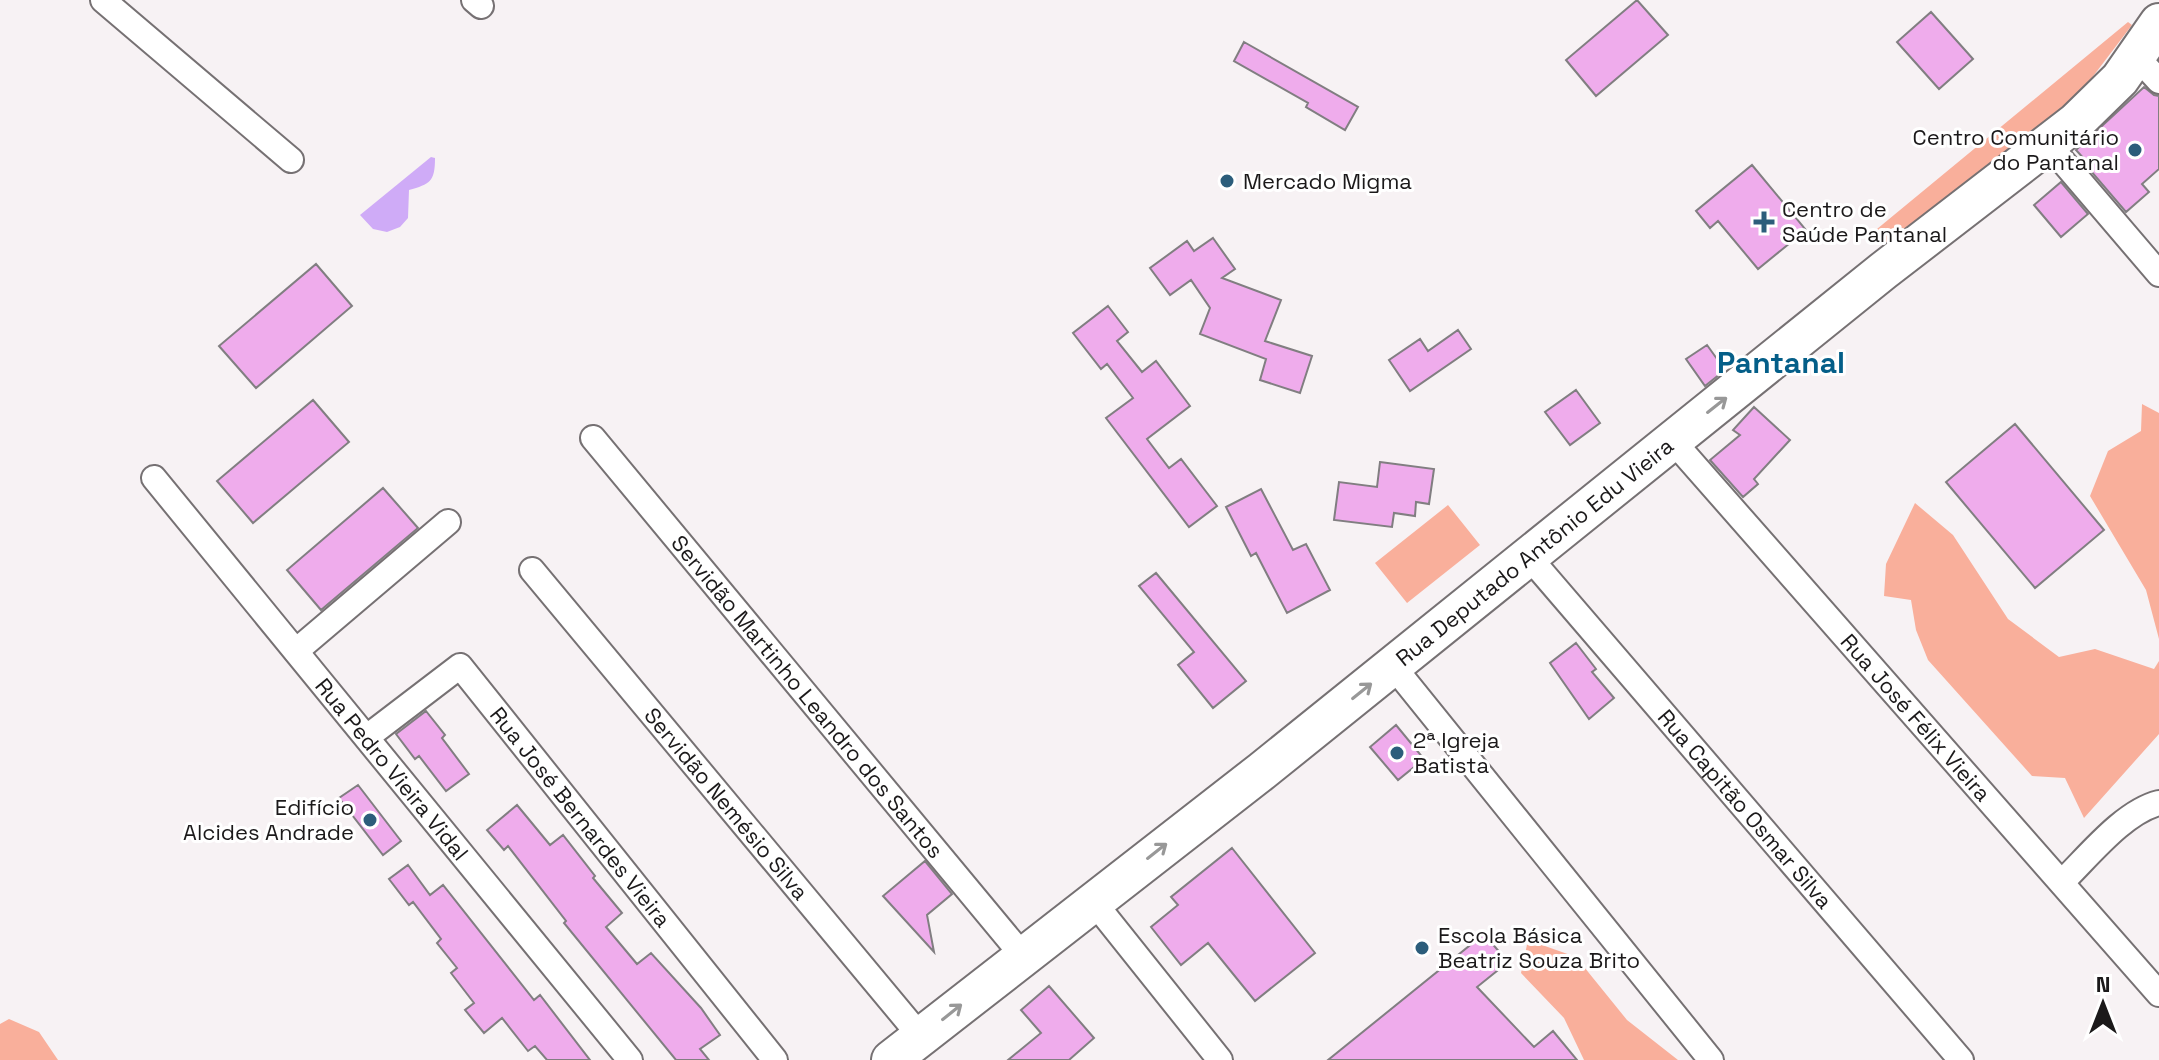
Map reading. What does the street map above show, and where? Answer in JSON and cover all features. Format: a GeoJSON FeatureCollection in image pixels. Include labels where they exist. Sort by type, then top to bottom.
{"type":"FeatureCollection","features":[{"type":"Feature","properties":{"kind":"main road","name":"Rua Deputado Antônio Edu Vieira"},"geometry":{"type":"LineString","coordinates":[[891,1060],[1393,666],[1883,271],[2097,104],[2148,69],[2159,23]]}},
{"type":"Feature","properties":{"kind":"street"},"geometry":{"type":"LineString","coordinates":[[103,0],[291,160]]}},
{"type":"Feature","properties":{"kind":"street"},"geometry":{"type":"LineString","coordinates":[[2048,144],[2159,274]]}},
{"type":"Feature","properties":{"kind":"street","name":"Servidão Martinho Leandro dos Santos"},"geometry":{"type":"LineString","coordinates":[[593,438],[1023,956]]}},
{"type":"Feature","properties":{"kind":"street","name":"Rua José Félix Vieira"},"geometry":{"type":"LineString","coordinates":[[1673,441],[2159,994]]}},
{"type":"Feature","properties":{"kind":"street","name":"Rua Pedro Vieira Vidal"},"geometry":{"type":"LineString","coordinates":[[154,478],[630,1060]]}},
{"type":"Feature","properties":{"kind":"street"},"geometry":{"type":"LineString","coordinates":[[296,651],[448,522]]}},
{"type":"Feature","properties":{"kind":"street","name":"Rua Capitão Osmar Silva"},"geometry":{"type":"LineString","coordinates":[[1529,557],[1961,1060]]}},
{"type":"Feature","properties":{"kind":"street","name":"Servidão Nemésio Silva"},"geometry":{"type":"LineString","coordinates":[[532,570],[921,1037]]}},
{"type":"Feature","properties":{"kind":"street","name":"Rua José Bernardes Vieira"},"geometry":{"type":"LineString","coordinates":[[367,737],[460,666],[775,1060]]}},
{"type":"Feature","properties":{"kind":"street"},"geometry":{"type":"LineString","coordinates":[[1393,666],[1711,1060]]}},
{"type":"Feature","properties":{"kind":"street"},"geometry":{"type":"LineString","coordinates":[[2062,882],[2131,816],[2159,803]]}},
{"type":"Feature","properties":{"kind":"street"},"geometry":{"type":"LineString","coordinates":[[1093,901],[1220,1060]]}},
{"type":"Feature","properties":{"kind":"shaded area"},"geometry":{"type":"Polygon","coordinates":[[[2128,22],[2132,25],[2072,104],[1888,244],[1877,229],[2128,22]]]}},
{"type":"Feature","properties":{"kind":"shaded area"},"geometry":{"type":"Polygon","coordinates":[[[431,157],[435,158],[435,166],[430,181],[409,190],[408,218],[400,227],[387,232],[373,229],[360,215],[431,157]]]}},
{"type":"Feature","properties":{"kind":"shaded area"},"geometry":{"type":"Polygon","coordinates":[[[2142,404],[2159,413],[2159,639],[2146,590],[2090,496],[2108,451],[2141,431],[2142,404]]]}},
{"type":"Feature","properties":{"kind":"shaded area"},"geometry":{"type":"Polygon","coordinates":[[[1915,503],[1953,535],[2008,619],[2059,657],[2095,649],[2154,669],[2159,661],[2159,734],[2084,818],[2065,778],[2032,776],[1928,660],[1916,630],[1911,600],[1884,596],[1886,564],[1915,503]]]}},
{"type":"Feature","properties":{"kind":"shaded area"},"geometry":{"type":"Polygon","coordinates":[[[1448,505],[1480,545],[1407,603],[1375,563],[1448,505]]]}},
{"type":"Feature","properties":{"kind":"shaded area"},"geometry":{"type":"Polygon","coordinates":[[[1528,940],[1576,957],[1627,1020],[1678,1060],[1584,1060],[1564,1018],[1521,973],[1528,940]]]}},
{"type":"Feature","properties":{"kind":"shaded area"},"geometry":{"type":"Polygon","coordinates":[[[9,1019],[39,1032],[58,1060],[0,1060],[0,1024],[9,1019]]]}},
{"type":"Feature","properties":{"kind":"building"},"geometry":{"type":"Polygon","coordinates":[[[1637,0],[1668,35],[1596,96],[1566,60],[1637,0]]]}},
{"type":"Feature","properties":{"kind":"building"},"geometry":{"type":"Polygon","coordinates":[[[1931,12],[1973,59],[1939,89],[1897,42],[1931,12]]]}},
{"type":"Feature","properties":{"kind":"building"},"geometry":{"type":"Polygon","coordinates":[[[1244,42],[1358,107],[1345,130],[1306,107],[1308,103],[1234,61],[1244,42]]]}},
{"type":"Feature","properties":{"kind":"building","name":"Centro Comunitário do Pantanal"},"geometry":{"type":"Polygon","coordinates":[[[2144,87],[2159,96],[2159,169],[2142,184],[2149,192],[2126,212],[2076,150],[2144,87]]]}},
{"type":"Feature","properties":{"kind":"building","name":"Centro de Saúde Pantanal"},"geometry":{"type":"Polygon","coordinates":[[[1752,165],[1806,230],[1758,269],[1718,221],[1710,228],[1696,211],[1752,165]]]}},
{"type":"Feature","properties":{"kind":"building"},"geometry":{"type":"Polygon","coordinates":[[[2061,182],[2088,214],[2061,237],[2034,205],[2061,182]]]}},
{"type":"Feature","properties":{"kind":"building"},"geometry":{"type":"Polygon","coordinates":[[[1213,238],[1235,269],[1222,278],[1281,300],[1265,341],[1312,356],[1300,393],[1260,380],[1266,359],[1200,334],[1210,308],[1191,280],[1170,295],[1150,268],[1187,241],[1194,251],[1213,238]]]}},
{"type":"Feature","properties":{"kind":"building"},"geometry":{"type":"Polygon","coordinates":[[[316,264],[352,306],[256,388],[219,346],[316,264]]]}},
{"type":"Feature","properties":{"kind":"building"},"geometry":{"type":"Polygon","coordinates":[[[1108,306],[1128,332],[1117,341],[1142,372],[1156,361],[1190,406],[1147,439],[1169,468],[1181,459],[1217,506],[1189,527],[1106,418],[1133,398],[1107,364],[1101,369],[1073,333],[1108,306]]]}},
{"type":"Feature","properties":{"kind":"building"},"geometry":{"type":"Polygon","coordinates":[[[1458,330],[1471,349],[1410,391],[1389,360],[1420,339],[1428,351],[1458,330]]]}},
{"type":"Feature","properties":{"kind":"building"},"geometry":{"type":"Polygon","coordinates":[[[1707,345],[1725,370],[1705,386],[1686,359],[1707,345]]]}},
{"type":"Feature","properties":{"kind":"building"},"geometry":{"type":"Polygon","coordinates":[[[1576,390],[1600,423],[1570,445],[1545,412],[1576,390]]]}},
{"type":"Feature","properties":{"kind":"building"},"geometry":{"type":"Polygon","coordinates":[[[313,400],[349,442],[253,523],[217,481],[313,400]]]}},
{"type":"Feature","properties":{"kind":"building"},"geometry":{"type":"Polygon","coordinates":[[[1754,407],[1790,440],[1754,479],[1758,484],[1743,497],[1710,460],[1740,435],[1733,430],[1754,407]]]}},
{"type":"Feature","properties":{"kind":"building"},"geometry":{"type":"Polygon","coordinates":[[[2015,424],[2104,530],[2035,588],[1946,482],[2015,424]]]}},
{"type":"Feature","properties":{"kind":"building"},"geometry":{"type":"Polygon","coordinates":[[[1380,462],[1434,469],[1429,504],[1416,502],[1415,516],[1394,513],[1392,527],[1334,520],[1339,482],[1377,487],[1380,462]]]}},
{"type":"Feature","properties":{"kind":"building"},"geometry":{"type":"Polygon","coordinates":[[[383,488],[418,528],[321,610],[287,570],[383,488]]]}},
{"type":"Feature","properties":{"kind":"building"},"geometry":{"type":"Polygon","coordinates":[[[1261,489],[1293,550],[1306,544],[1330,590],[1287,613],[1256,553],[1251,556],[1226,507],[1261,489]]]}},
{"type":"Feature","properties":{"kind":"building"},"geometry":{"type":"Polygon","coordinates":[[[1156,573],[1246,681],[1213,708],[1178,665],[1194,652],[1139,586],[1156,573]]]}},
{"type":"Feature","properties":{"kind":"building"},"geometry":{"type":"Polygon","coordinates":[[[1576,643],[1596,669],[1592,672],[1614,698],[1589,719],[1550,663],[1576,643]]]}},
{"type":"Feature","properties":{"kind":"building"},"geometry":{"type":"Polygon","coordinates":[[[426,711],[469,774],[446,791],[419,756],[415,759],[396,734],[426,711]]]}},
{"type":"Feature","properties":{"kind":"building","name":"2ª Igreja Batista"},"geometry":{"type":"Polygon","coordinates":[[[1396,725],[1424,759],[1398,780],[1370,747],[1396,725]]]}},
{"type":"Feature","properties":{"kind":"building","name":"Edifício Alcides Andrade"},"geometry":{"type":"Polygon","coordinates":[[[358,785],[401,841],[383,855],[339,798],[358,785]]]}},
{"type":"Feature","properties":{"kind":"building"},"geometry":{"type":"Polygon","coordinates":[[[517,805],[550,845],[563,835],[595,876],[593,878],[622,913],[606,927],[637,964],[651,953],[701,1008],[720,1035],[700,1049],[709,1060],[676,1060],[564,923],[566,921],[508,846],[504,850],[487,830],[517,805]]]}},
{"type":"Feature","properties":{"kind":"building"},"geometry":{"type":"Polygon","coordinates":[[[1232,848],[1315,953],[1255,1001],[1208,943],[1181,965],[1151,927],[1178,905],[1171,897],[1232,848]]]}},
{"type":"Feature","properties":{"kind":"building"},"geometry":{"type":"Polygon","coordinates":[[[925,861],[952,894],[927,915],[934,952],[883,896],[925,861]]]}},
{"type":"Feature","properties":{"kind":"building"},"geometry":{"type":"Polygon","coordinates":[[[408,865],[430,895],[443,885],[534,1000],[540,995],[590,1060],[547,1060],[535,1046],[528,1051],[502,1018],[484,1033],[465,1010],[474,1003],[451,973],[457,968],[437,943],[441,939],[413,902],[409,905],[389,879],[408,865]]]}},
{"type":"Feature","properties":{"kind":"building"},"geometry":{"type":"Polygon","coordinates":[[[1484,934],[1508,962],[1477,987],[1534,1047],[1553,1031],[1577,1060],[1328,1060],[1484,934]]]}},
{"type":"Feature","properties":{"kind":"building"},"geometry":{"type":"Polygon","coordinates":[[[1049,986],[1094,1038],[1069,1060],[1008,1060],[1041,1033],[1021,1010],[1049,986]]]}},
{"type":"Feature","properties":{"kind":"place","name":"Centro Comunitário do Pantanal"},"geometry":{"type":"Point","coordinates":[2135,150]}},
{"type":"Feature","properties":{"kind":"place","name":"Mercado Migma"},"geometry":{"type":"Point","coordinates":[1227,181]}},
{"type":"Feature","properties":{"kind":"place","name":"Centro de Saúde Pantanal"},"geometry":{"type":"Point","coordinates":[1764,222]}},
{"type":"Feature","properties":{"kind":"place","name":"2ª Igreja Batista"},"geometry":{"type":"Point","coordinates":[1397,753]}},
{"type":"Feature","properties":{"kind":"place","name":"Edifício Alcides Andrade"},"geometry":{"type":"Point","coordinates":[370,820]}},
{"type":"Feature","properties":{"kind":"place","name":"Escola Básica Beatriz Souza Brito"},"geometry":{"type":"Point","coordinates":[1422,948]}},
{"type":"Feature","properties":{"kind":"district","name":"Pantanal"},"geometry":{"type":"Point","coordinates":[1781,362]}}]}
